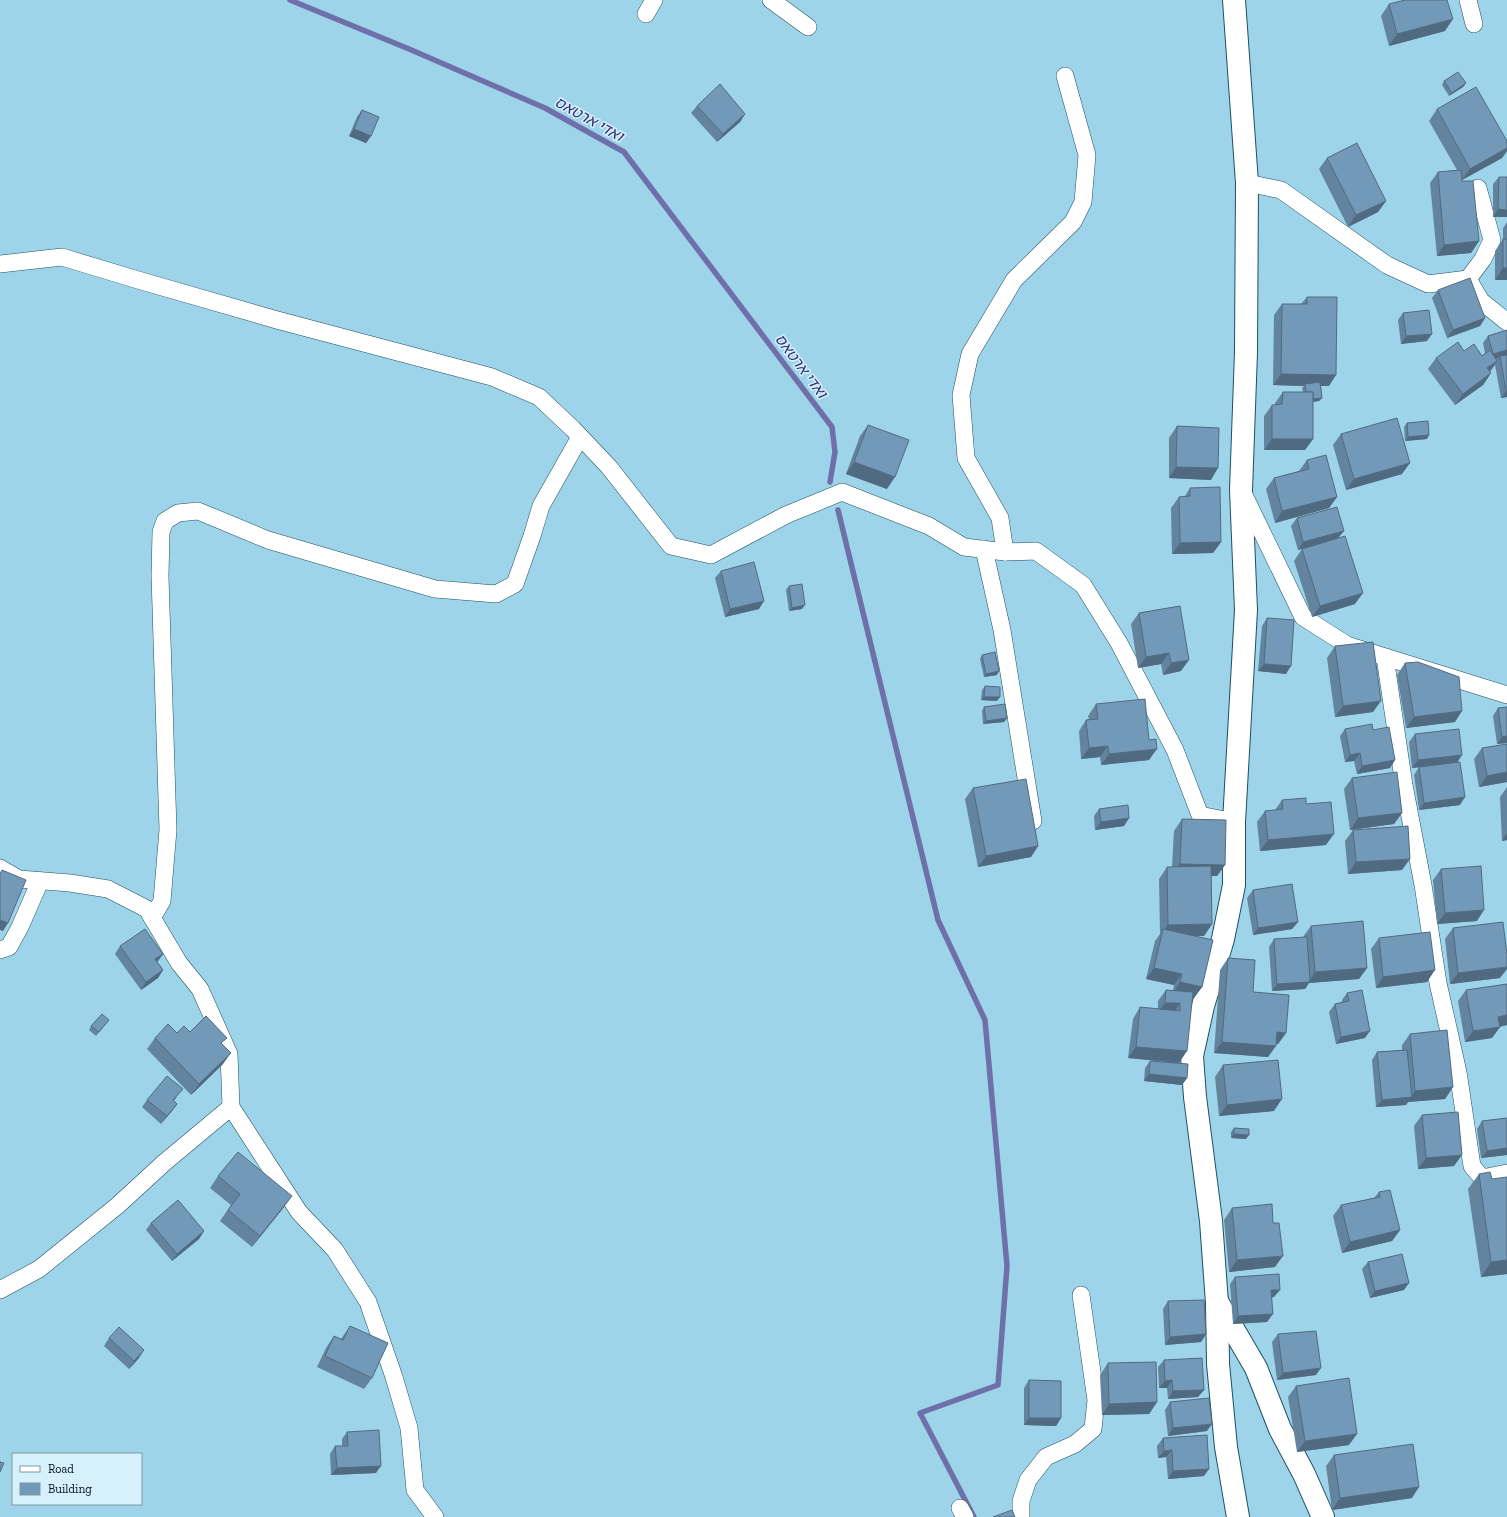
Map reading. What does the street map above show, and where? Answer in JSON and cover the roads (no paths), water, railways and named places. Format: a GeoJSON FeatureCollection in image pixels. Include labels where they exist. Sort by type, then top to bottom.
{"type":"FeatureCollection","features":[{"type":"Feature","properties":{"kind":"street"},"geometry":{"type":"LineString","coordinates":[[771,0],[808,27]]}},
{"type":"Feature","properties":{"kind":"street"},"geometry":{"type":"LineString","coordinates":[[1234,0],[1247,183],[1246,352],[1241,490],[1246,610],[1234,822],[1234,884],[1222,938],[1202,1006],[1192,1056],[1195,1097],[1210,1222],[1217,1303],[1218,1364],[1226,1447],[1238,1517]]}},
{"type":"Feature","properties":{"kind":"street"},"geometry":{"type":"LineString","coordinates":[[1468,0],[1474,24]]}},
{"type":"Feature","properties":{"kind":"street"},"geometry":{"type":"LineString","coordinates":[[1005,552],[1000,518],[966,458],[961,395],[970,354],[1014,280],[1072,222],[1083,202],[1086,155],[1065,76]]}},
{"type":"Feature","properties":{"kind":"street"},"geometry":{"type":"LineString","coordinates":[[1247,183],[1281,190],[1387,265],[1428,284],[1468,279],[1482,259],[1492,240],[1478,188]]}},
{"type":"Feature","properties":{"kind":"street"},"geometry":{"type":"LineString","coordinates":[[0,264],[62,257],[277,320],[492,377],[539,397],[609,467],[672,546],[711,555],[786,516],[842,492],[929,526],[964,547],[1005,552],[1036,550],[1083,585],[1118,643],[1175,750],[1200,815],[1234,822]]}},
{"type":"Feature","properties":{"kind":"street"},"geometry":{"type":"LineString","coordinates":[[1468,279],[1481,301],[1507,322]]}},
{"type":"Feature","properties":{"kind":"street"},"geometry":{"type":"LineString","coordinates":[[152,918],[162,901],[168,830],[160,576],[162,532],[165,521],[178,513],[198,511],[268,540],[435,589],[496,594],[514,584],[532,536],[541,506],[580,437]]}},
{"type":"Feature","properties":{"kind":"street"},"geometry":{"type":"LineString","coordinates":[[1241,490],[1302,617],[1347,644],[1507,695]]}},
{"type":"Feature","properties":{"kind":"street"},"geometry":{"type":"LineString","coordinates":[[984,549],[1002,630],[1036,834]]}},
{"type":"Feature","properties":{"kind":"street"},"geometry":{"type":"LineString","coordinates":[[1385,657],[1404,785],[1423,885],[1438,983],[1458,1072],[1472,1166],[1482,1178],[1507,1173]]}},
{"type":"Feature","properties":{"kind":"street"},"geometry":{"type":"LineString","coordinates":[[0,868],[19,878],[70,883],[108,890],[147,909],[179,963],[200,989],[229,1054],[231,1107],[299,1212],[335,1250],[368,1302],[394,1377],[409,1428],[415,1490],[435,1517]]}},
{"type":"Feature","properties":{"kind":"street"},"geometry":{"type":"LineString","coordinates":[[0,950],[9,947],[20,927],[40,880]]}},
{"type":"Feature","properties":{"kind":"street"},"geometry":{"type":"LineString","coordinates":[[0,1290],[39,1269],[117,1206],[165,1162],[231,1107]]}},
{"type":"Feature","properties":{"kind":"street"},"geometry":{"type":"LineString","coordinates":[[1021,1517],[1021,1501],[1028,1480],[1046,1457],[1075,1444],[1093,1429],[1096,1400],[1081,1295]]}},
{"type":"Feature","properties":{"kind":"street"},"geometry":{"type":"LineString","coordinates":[[1217,1303],[1256,1368],[1280,1429],[1304,1474],[1323,1517]]}},
{"type":"Feature","properties":{"kind":"waterway","name":"ואדי ארטאס"},"geometry":{"type":"LineString","coordinates":[[290,0],[409,49],[545,108],[624,152],[832,427],[835,452],[830,482]]}},
{"type":"Feature","properties":{"kind":"waterway"},"geometry":{"type":"LineString","coordinates":[[838,510],[938,920],[985,1020],[1007,1266],[998,1385],[920,1413],[974,1517]]}}]}
